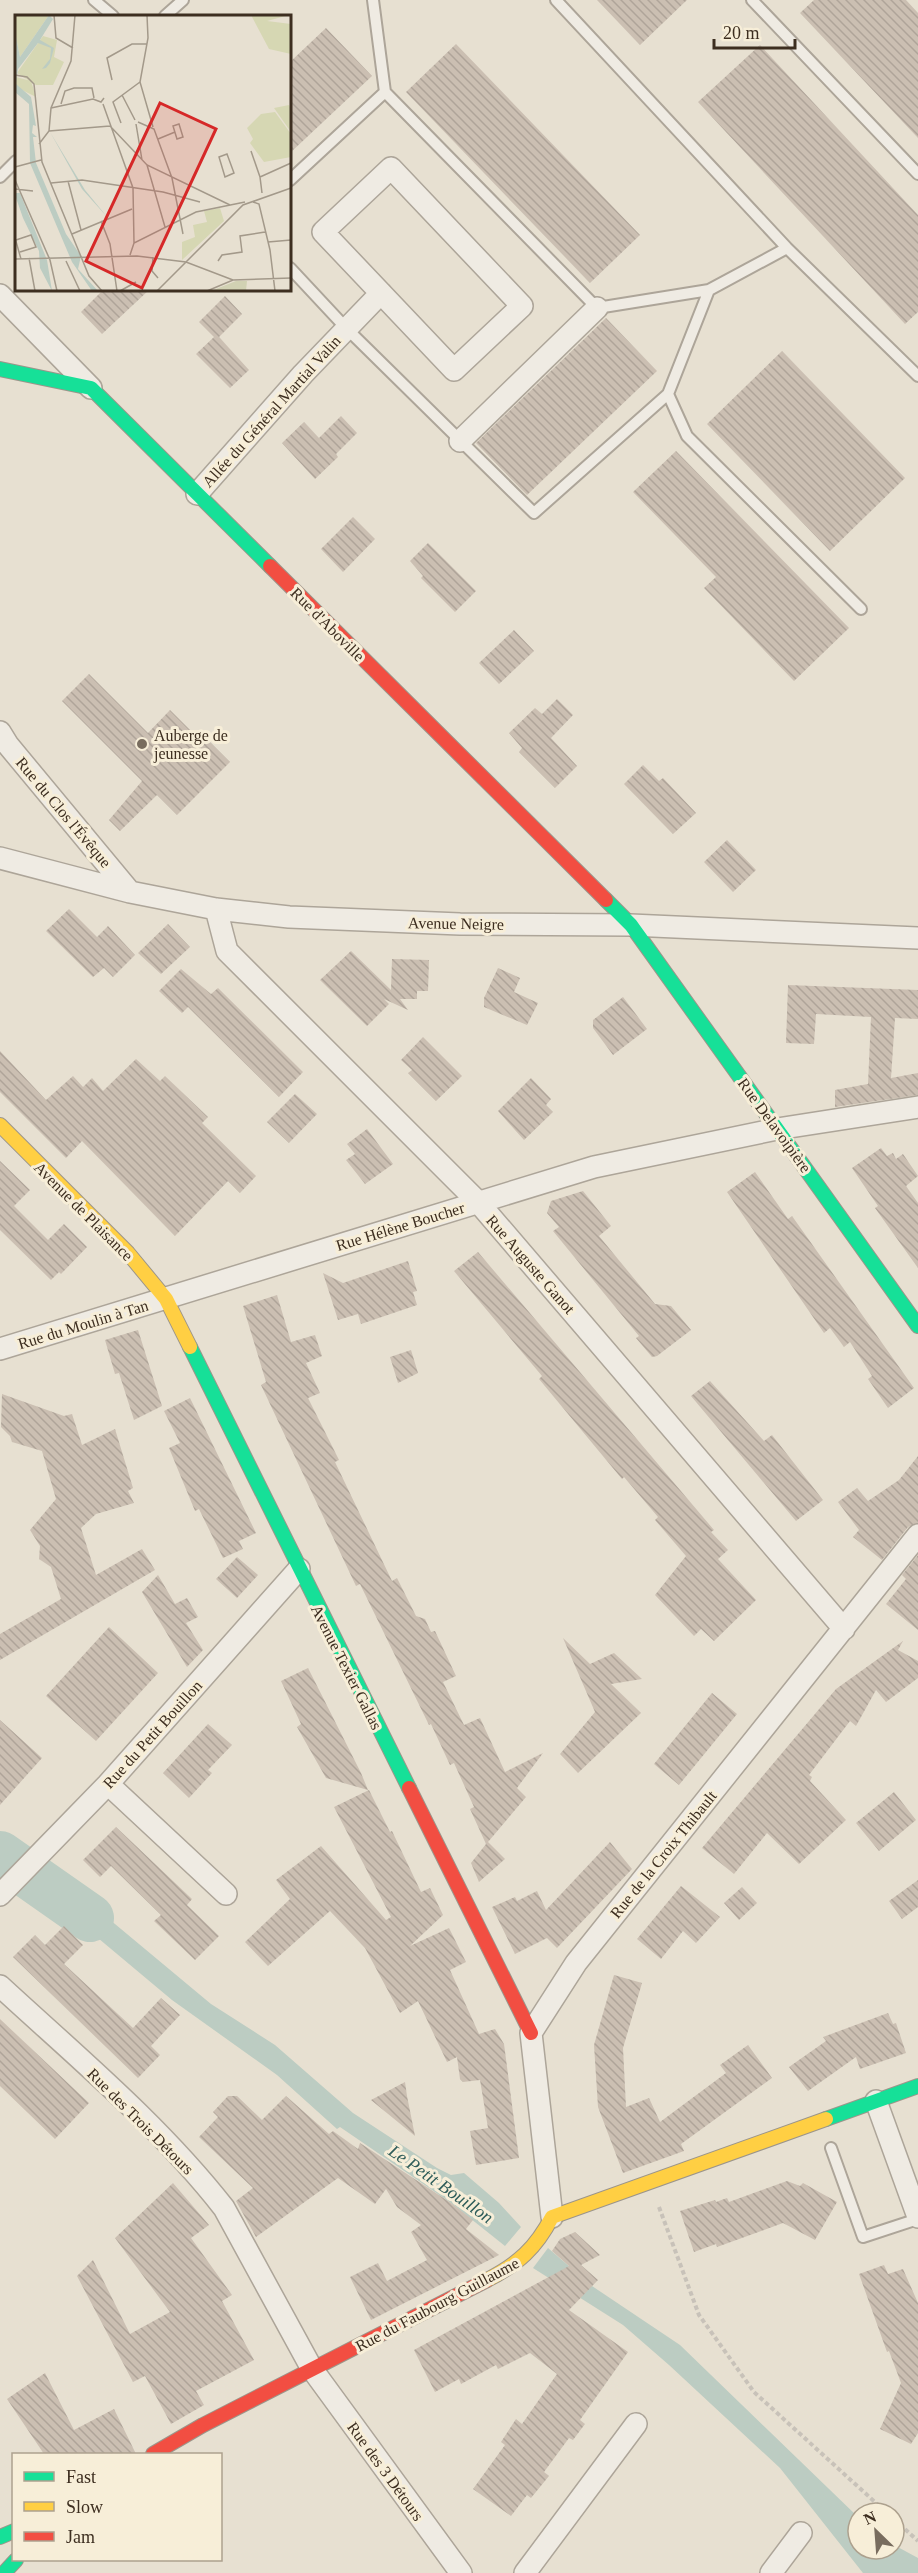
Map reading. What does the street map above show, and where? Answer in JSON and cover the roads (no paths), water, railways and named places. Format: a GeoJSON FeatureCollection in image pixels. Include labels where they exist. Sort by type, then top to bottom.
{"type":"FeatureCollection","features":[{"type":"Feature","properties":{"kind":"street"},"geometry":{"type":"LineString","coordinates":[[391,168],[522,306],[454,370],[381,293],[323,232],[391,168]]}},
{"type":"Feature","properties":{"kind":"street","name":"Allée du Général Martial Valin"},"geometry":{"type":"LineString","coordinates":[[197,494],[346,328],[381,293]]}},
{"type":"Feature","properties":{"kind":"street"},"geometry":{"type":"LineString","coordinates":[[0,295],[91,388]]}},
{"type":"Feature","properties":{"kind":"street"},"geometry":{"type":"LineString","coordinates":[[460,441],[597,308]]}},
{"type":"Feature","properties":{"kind":"street"},"geometry":{"type":"LineString","coordinates":[[0,369],[91,388]]}},
{"type":"Feature","properties":{"kind":"street","name":"Rue d'Aboville"},"geometry":{"type":"LineString","coordinates":[[91,388],[631,925]]}},
{"type":"Feature","properties":{"kind":"street","name":"Rue du Clos l'Évêque"},"geometry":{"type":"LineString","coordinates":[[0,732],[8,745],[130,892]]}},
{"type":"Feature","properties":{"kind":"street","name":"Avenue Neigre"},"geometry":{"type":"LineString","coordinates":[[0,858],[130,892],[216,909],[289,917],[631,925],[918,938]]}},
{"type":"Feature","properties":{"kind":"street","name":"Rue Auguste Ganot"},"geometry":{"type":"LineString","coordinates":[[216,909],[227,951],[478,1202],[844,1629]]}},
{"type":"Feature","properties":{"kind":"street","name":"Rue Delavoipière"},"geometry":{"type":"LineString","coordinates":[[631,925],[918,1326]]}},
{"type":"Feature","properties":{"kind":"street","name":"Rue Hélène Boucher"},"geometry":{"type":"LineString","coordinates":[[166,1299],[594,1167],[777,1129],[918,1107]]}},
{"type":"Feature","properties":{"kind":"street","name":"Avenue de Plaisance"},"geometry":{"type":"LineString","coordinates":[[0,1125],[128,1253],[166,1299]]}},
{"type":"Feature","properties":{"kind":"street","name":"Rue du Moulin à Tan"},"geometry":{"type":"LineString","coordinates":[[0,1349],[166,1299]]}},
{"type":"Feature","properties":{"kind":"street","name":"Avenue Texier Gallas"},"geometry":{"type":"LineString","coordinates":[[166,1299],[531,2033]]}},
{"type":"Feature","properties":{"kind":"street","name":"Rue de la Croix Thibault"},"geometry":{"type":"LineString","coordinates":[[531,2033],[576,1963],[918,1535]]}},
{"type":"Feature","properties":{"kind":"street","name":"Rue du Petit Bouillon"},"geometry":{"type":"LineString","coordinates":[[4,1890],[108,1784],[299,1569]]}},
{"type":"Feature","properties":{"kind":"street"},"geometry":{"type":"LineString","coordinates":[[108,1784],[226,1894]]}},
{"type":"Feature","properties":{"kind":"street","name":"Rue des Trois Détours"},"geometry":{"type":"LineString","coordinates":[[0,1986],[177,2151],[224,2208],[312,2369]]}},
{"type":"Feature","properties":{"kind":"street"},"geometry":{"type":"LineString","coordinates":[[531,2033],[552,2217],[918,2086]]}},
{"type":"Feature","properties":{"kind":"street"},"geometry":{"type":"LineString","coordinates":[[876,2101],[918,2218]]}},
{"type":"Feature","properties":{"kind":"street","name":"Rue du Faubourg Guillaume"},"geometry":{"type":"LineString","coordinates":[[155,2453],[312,2369],[513,2267],[541,2238],[552,2217]]}},
{"type":"Feature","properties":{"kind":"street","name":"Rue des 3 Détours"},"geometry":{"type":"LineString","coordinates":[[312,2369],[461,2573]]}},
{"type":"Feature","properties":{"kind":"street"},"geometry":{"type":"LineString","coordinates":[[525,2573],[636,2424]]}},
{"type":"Feature","properties":{"kind":"street"},"geometry":{"type":"LineString","coordinates":[[771,2573],[801,2533]]}},
{"type":"Feature","properties":{"kind":"street"},"geometry":{"type":"LineString","coordinates":[[4,2573],[14,2561]]}},
{"type":"Feature","properties":{"kind":"lane"},"geometry":{"type":"LineString","coordinates":[[94,0],[112,15]]}},
{"type":"Feature","properties":{"kind":"lane"},"geometry":{"type":"LineString","coordinates":[[166,15],[183,0]]}},
{"type":"Feature","properties":{"kind":"lane"},"geometry":{"type":"LineString","coordinates":[[374,0],[385,92],[597,308],[709,290],[787,248]]}},
{"type":"Feature","properties":{"kind":"lane"},"geometry":{"type":"LineString","coordinates":[[556,0],[787,248],[918,376]]}},
{"type":"Feature","properties":{"kind":"lane"},"geometry":{"type":"LineString","coordinates":[[752,0],[918,174]]}},
{"type":"Feature","properties":{"kind":"lane"},"geometry":{"type":"LineString","coordinates":[[291,179],[385,92]]}},
{"type":"Feature","properties":{"kind":"lane"},"geometry":{"type":"LineString","coordinates":[[0,177],[15,162]]}},
{"type":"Feature","properties":{"kind":"lane"},"geometry":{"type":"LineString","coordinates":[[291,269],[346,328],[534,513],[668,394],[709,290]]}},
{"type":"Feature","properties":{"kind":"lane"},"geometry":{"type":"LineString","coordinates":[[668,394],[687,436],[861,609]]}},
{"type":"Feature","properties":{"kind":"lane"},"geometry":{"type":"LineString","coordinates":[[831,2148],[863,2237],[918,2218]]}},
{"type":"Feature","properties":{"kind":"water"},"geometry":{"type":"Polygon","coordinates":[[[0,1841],[16,1852],[20,1848],[24,1853],[1,1877],[0,1841]]]}},
{"type":"Feature","properties":{"kind":"water"},"geometry":{"type":"Polygon","coordinates":[[[47,1870],[51,1871],[48,1874],[85,1899],[211,2004],[275,2045],[353,2113],[437,2168],[451,2175],[464,2173],[499,2203],[521,2227],[505,2246],[451,2203],[340,2127],[337,2129],[277,2075],[172,2000],[86,1928],[31,1894],[29,1896],[26,1893],[47,1870]]]}},
{"type":"Feature","properties":{"kind":"water"},"geometry":{"type":"Polygon","coordinates":[[[548,2248],[592,2286],[680,2345],[846,2505],[846,2551],[780,2468],[669,2365],[623,2325],[533,2268],[548,2248]]]}},
{"type":"Feature","properties":{"kind":"water"},"geometry":{"type":"Polygon","coordinates":[[[906,2552],[918,2558],[918,2573],[863,2573],[854,2561],[906,2561],[906,2552]]]}},
{"type":"Feature","properties":{"kind":"waterway","name":"Le Petit Bouillon"},"geometry":{"type":"LineString","coordinates":[[0,1855],[90,1918]]}},
{"type":"Feature","properties":{"kind":"place","name":"Auberge de jeunesse"},"geometry":{"type":"Point","coordinates":[142,744]}}]}
